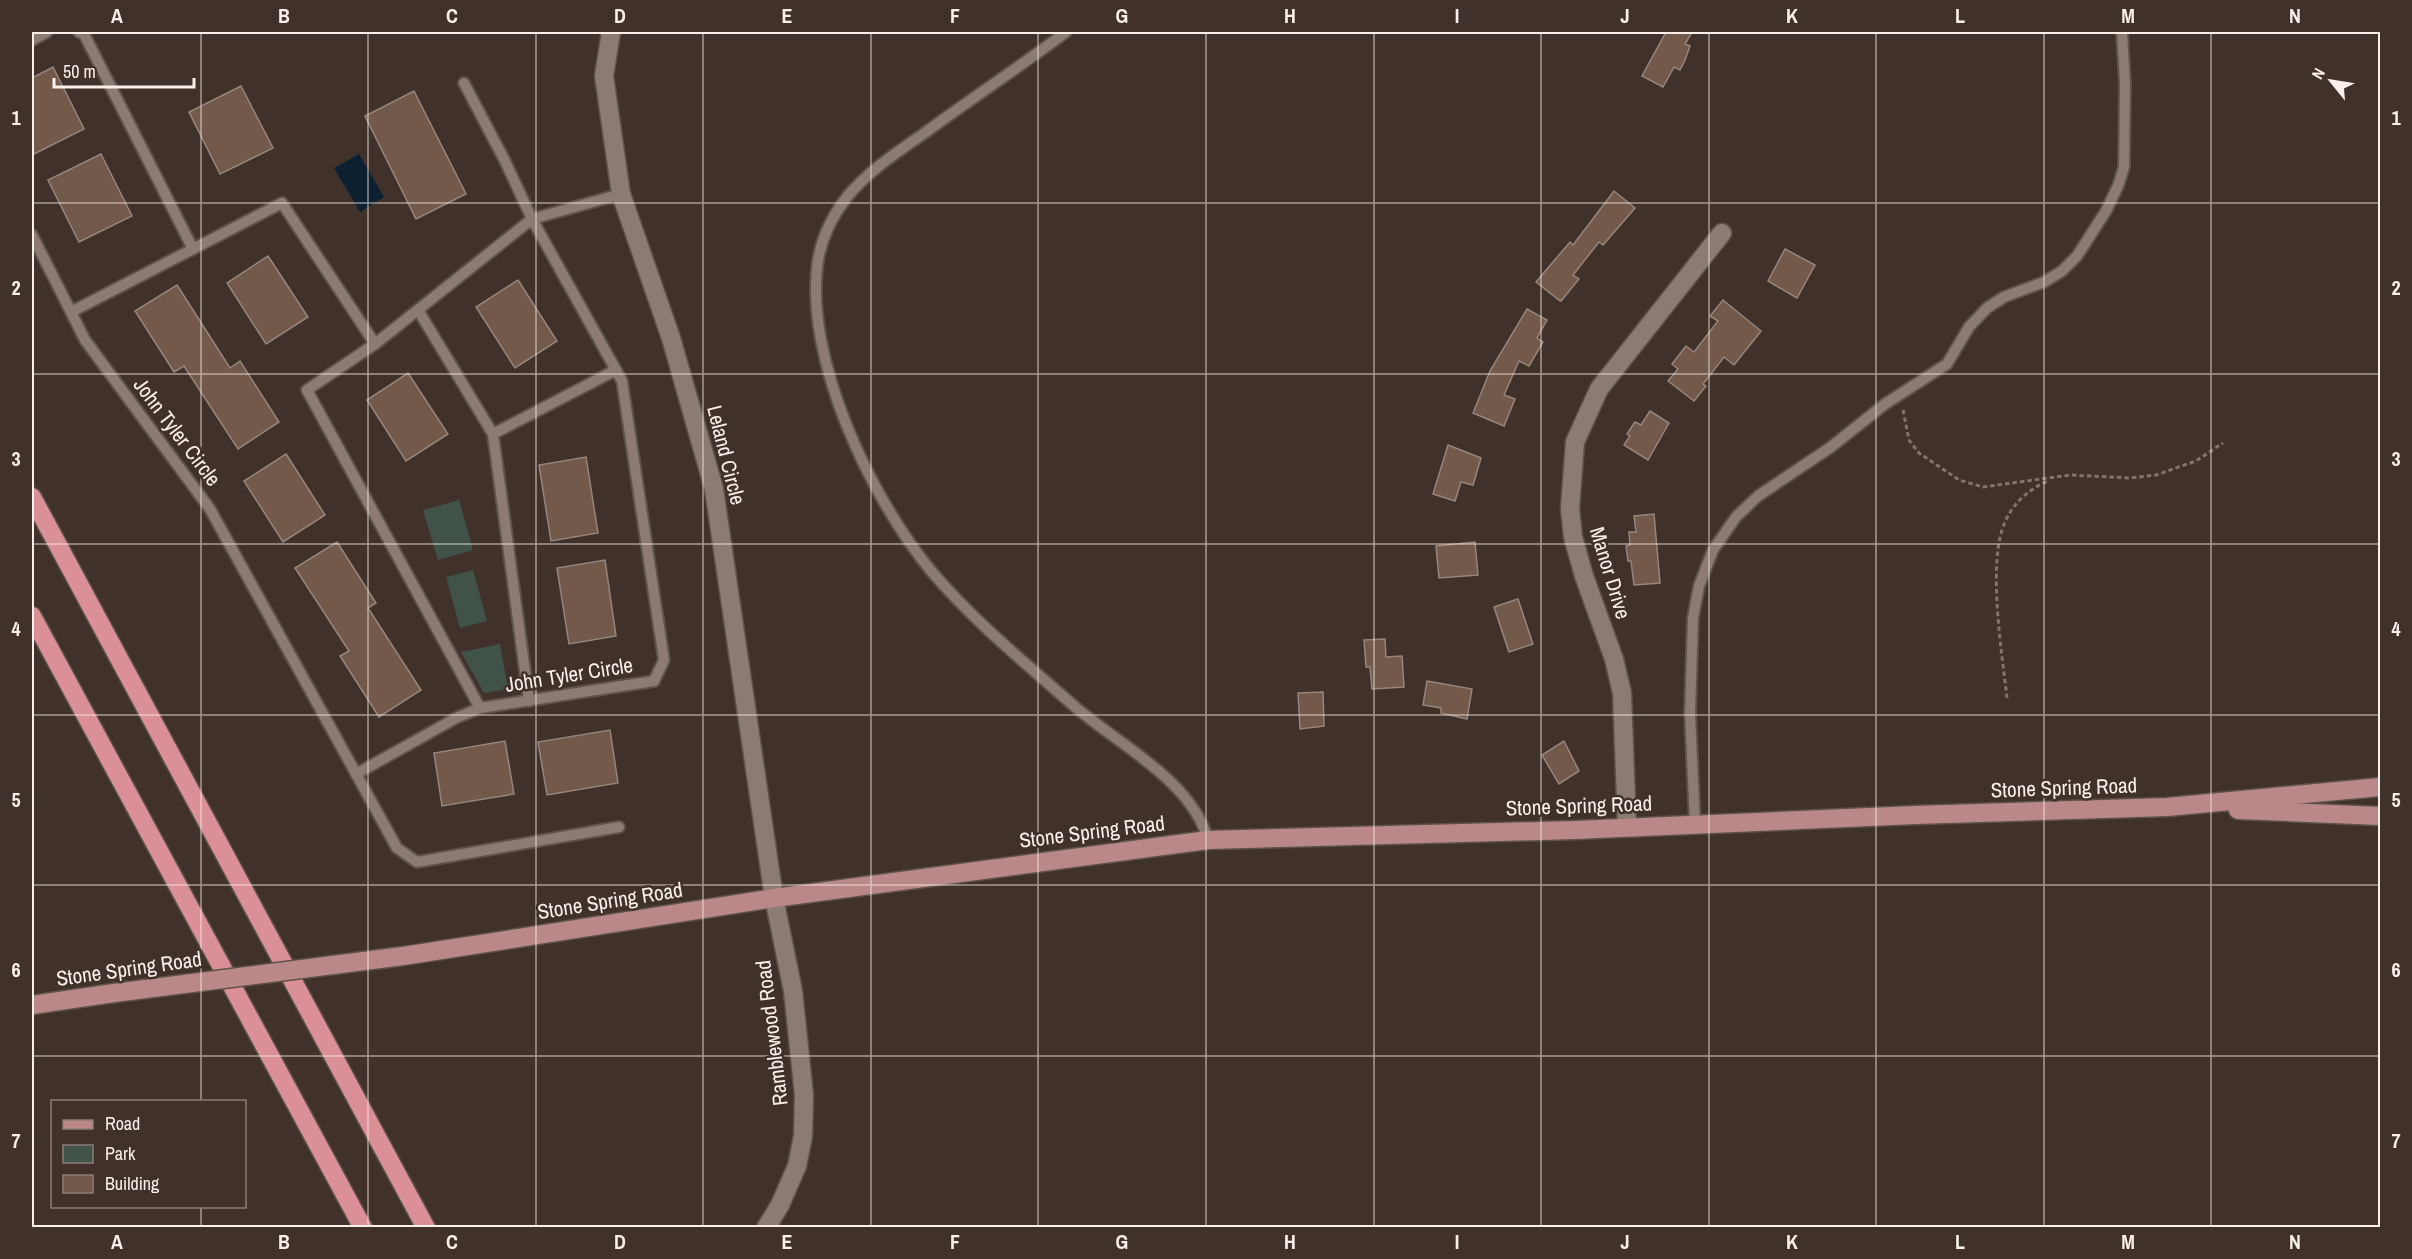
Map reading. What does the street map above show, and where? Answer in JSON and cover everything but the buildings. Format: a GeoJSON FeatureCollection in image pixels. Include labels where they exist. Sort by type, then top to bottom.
{"type":"FeatureCollection","features":[{"type":"Feature","properties":{"kind":"highway"},"geometry":{"type":"LineString","coordinates":[[32,497],[426,1227]]}},
{"type":"Feature","properties":{"kind":"highway"},"geometry":{"type":"LineString","coordinates":[[32,616],[363,1227]]}},
{"type":"Feature","properties":{"kind":"main road","name":"Stone Spring Road"},"geometry":{"type":"LineString","coordinates":[[32,1005],[403,956],[774,898],[1208,840],[2167,807],[2380,787]]}},
{"type":"Feature","properties":{"kind":"main road","name":"Stone Spring Road"},"geometry":{"type":"LineString","coordinates":[[2167,807],[2380,816]]}},
{"type":"Feature","properties":{"kind":"street","name":"Leland Circle"},"geometry":{"type":"LineString","coordinates":[[611,32],[604,76],[621,194],[671,338],[714,489],[774,898]]}},
{"type":"Feature","properties":{"kind":"street","name":"Manor Drive"},"geometry":{"type":"LineString","coordinates":[[1627,827],[1622,693],[1614,658],[1595,609],[1572,537],[1570,509],[1575,442],[1599,389],[1722,233]]}},
{"type":"Feature","properties":{"kind":"street","name":"Ramblewood Road"},"geometry":{"type":"LineString","coordinates":[[766,1227],[780,1205],[797,1166],[803,1136],[804,1095],[793,991],[774,898]]}},
{"type":"Feature","properties":{"kind":"lane"},"geometry":{"type":"LineString","coordinates":[[32,39],[47,32]]}},
{"type":"Feature","properties":{"kind":"lane"},"geometry":{"type":"LineString","coordinates":[[79,32],[84,34],[193,249]]}},
{"type":"Feature","properties":{"kind":"lane"},"geometry":{"type":"LineString","coordinates":[[1066,32],[898,152],[864,179],[850,194],[828,229],[820,252],[816,291],[820,338],[836,396],[865,465],[886,506],[912,546],[959,602],[1011,651],[1077,709],[1176,786],[1197,813],[1208,840]]}},
{"type":"Feature","properties":{"kind":"lane"},"geometry":{"type":"LineString","coordinates":[[1695,824],[1690,713],[1692,630],[1696,596],[1708,560],[1728,527],[1758,496],[1831,447],[1899,394],[1947,364],[1969,327],[1986,308],[2004,297],[2055,275],[2083,249],[2115,194],[2124,167],[2125,84],[2122,32]]}},
{"type":"Feature","properties":{"kind":"lane"},"geometry":{"type":"LineString","coordinates":[[464,83],[532,219]]}},
{"type":"Feature","properties":{"kind":"lane","name":"John Tyler Circle"},"geometry":{"type":"LineString","coordinates":[[532,219],[622,381],[664,660],[654,681],[480,708],[307,390],[375,344],[532,219],[621,194]]}},
{"type":"Feature","properties":{"kind":"lane"},"geometry":{"type":"LineString","coordinates":[[71,312],[282,202],[375,344]]}},
{"type":"Feature","properties":{"kind":"lane","name":"John Tyler Circle"},"geometry":{"type":"LineString","coordinates":[[32,235],[85,340],[210,509],[397,848],[417,862],[619,827]]}},
{"type":"Feature","properties":{"kind":"lane"},"geometry":{"type":"LineString","coordinates":[[418,310],[493,434],[529,701]]}},
{"type":"Feature","properties":{"kind":"lane"},"geometry":{"type":"LineString","coordinates":[[493,434],[616,370]]}},
{"type":"Feature","properties":{"kind":"lane"},"geometry":{"type":"LineString","coordinates":[[356,774],[456,718],[480,708]]}},
{"type":"Feature","properties":{"kind":"path"},"geometry":{"type":"LineString","coordinates":[[1899,394],[1906,432],[1912,444],[1930,461],[1959,480],[1983,487],[2081,474],[2130,478],[2156,475],[2196,460],[2223,443]]}},
{"type":"Feature","properties":{"kind":"path"},"geometry":{"type":"LineString","coordinates":[[2007,698],[1998,598],[1997,557],[2000,534],[2009,513],[2023,496],[2038,485],[2055,478]]}},
{"type":"Feature","properties":{"kind":"green space"},"geometry":{"type":"Polygon","coordinates":[[[459,500],[473,550],[438,560],[423,510],[459,500]]]}},
{"type":"Feature","properties":{"kind":"green space"},"geometry":{"type":"Polygon","coordinates":[[[473,570],[487,621],[460,628],[446,577],[473,570]]]}},
{"type":"Feature","properties":{"kind":"green space"},"geometry":{"type":"Polygon","coordinates":[[[500,644],[508,689],[484,693],[461,652],[500,644]]]}},
{"type":"Feature","properties":{"kind":"water"},"geometry":{"type":"Polygon","coordinates":[[[359,154],[384,197],[360,212],[334,168],[359,154]]]}}]}
